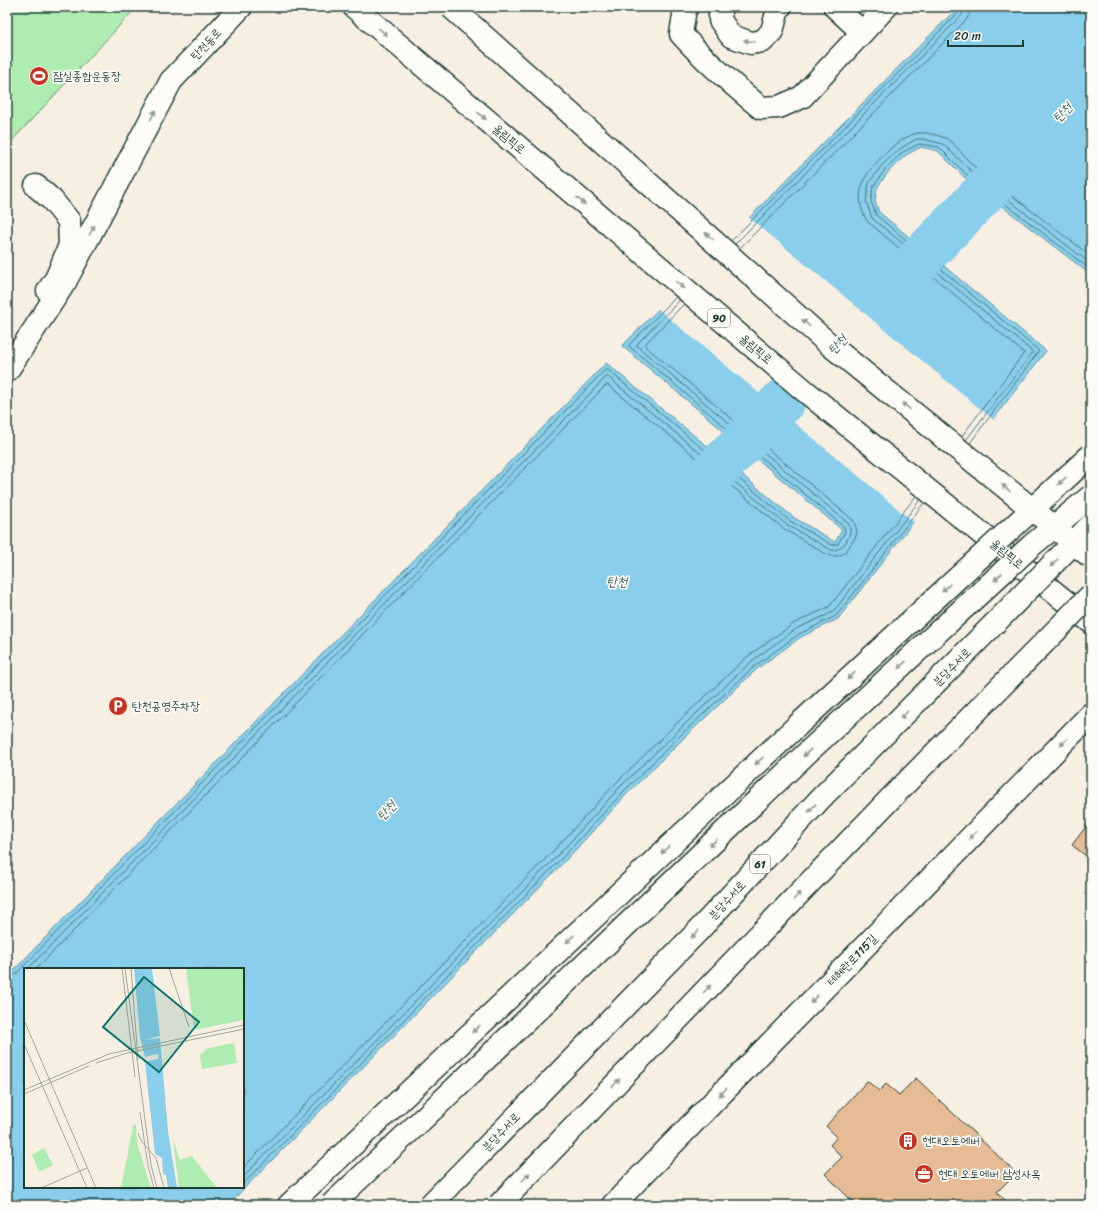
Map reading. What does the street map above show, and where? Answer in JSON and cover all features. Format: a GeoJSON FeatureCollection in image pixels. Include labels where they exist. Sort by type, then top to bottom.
{"type":"FeatureCollection","features":[{"type":"Feature","properties":{"kind":"main road","name":"탄천동로"},"geometry":{"type":"LineString","coordinates":[[7,371],[65,282],[171,81],[240,7]]}},
{"type":"Feature","properties":{"kind":"main road","name":"올림픽로"},"geometry":{"type":"LineString","coordinates":[[354,7],[805,391],[1090,621]]}},
{"type":"Feature","properties":{"kind":"main road"},"geometry":{"type":"LineString","coordinates":[[451,7],[830,345],[1091,557]]}},
{"type":"Feature","properties":{"kind":"main road"},"geometry":{"type":"LineString","coordinates":[[687,7],[685,9],[681,34],[692,47],[741,92],[761,108],[779,107],[802,97],[886,7]]}},
{"type":"Feature","properties":{"kind":"main road"},"geometry":{"type":"LineString","coordinates":[[720,7],[720,20],[731,36],[751,43],[763,41],[772,31],[778,9],[780,7]]}},
{"type":"Feature","properties":{"kind":"main road"},"geometry":{"type":"LineString","coordinates":[[835,7],[862,32]]}},
{"type":"Feature","properties":{"kind":"main road"},"geometry":{"type":"LineString","coordinates":[[7,354],[57,277],[70,245],[69,220],[52,200],[36,186]]}},
{"type":"Feature","properties":{"kind":"main road"},"geometry":{"type":"LineString","coordinates":[[289,1205],[784,738],[1091,455]]}},
{"type":"Feature","properties":{"kind":"main road"},"geometry":{"type":"LineString","coordinates":[[331,1205],[434,1109],[815,746],[1031,546],[1091,496]]}},
{"type":"Feature","properties":{"kind":"main road","name":"분당수서로"},"geometry":{"type":"LineString","coordinates":[[430,1205],[698,931],[821,798],[1091,525]]}},
{"type":"Feature","properties":{"kind":"main road"},"geometry":{"type":"LineString","coordinates":[[499,1205],[891,798],[1091,595]]}},
{"type":"Feature","properties":{"kind":"main road","name":"테헤란로115길"},"geometry":{"type":"LineString","coordinates":[[613,1205],[1091,714]]}},
{"type":"Feature","properties":{"kind":"green space","name":"잠실종합운동장"},"geometry":{"type":"Polygon","coordinates":[[[7,7],[137,7],[7,146],[7,7]]]}},
{"type":"Feature","properties":{"kind":"water","name":"탄천"},"geometry":{"type":"Polygon","coordinates":[[[958,7],[1091,7],[1091,275],[964,177],[938,151],[921,147],[906,155],[889,171],[877,188],[875,201],[879,212],[1046,351],[838,619],[801,637],[758,668],[688,734],[627,794],[566,860],[228,1205],[7,1205],[7,977],[606,363],[793,517],[835,542],[842,530],[622,346],[958,7]]]}},
{"type":"Feature","properties":{"kind":"pier"},"geometry":{"type":"Polygon","coordinates":[[[747,216],[995,421],[916,524],[657,308],[747,216]]]}},
{"type":"Feature","properties":{"kind":"building"},"geometry":{"type":"Polygon","coordinates":[[[1091,820],[1091,860],[1072,845],[1091,820]]]}},
{"type":"Feature","properties":{"kind":"building","name":"현대오토에버"},"geometry":{"type":"Polygon","coordinates":[[[916,1078],[1016,1173],[997,1192],[1009,1204],[1008,1205],[856,1205],[825,1174],[842,1157],[830,1145],[837,1137],[826,1126],[867,1081],[879,1091],[886,1084],[899,1095],[916,1078]]]}},
{"type":"Feature","properties":{"kind":"waterway","name":"탄천"},"geometry":{"type":"LineString","coordinates":[[883,297],[1091,82]]}},
{"type":"Feature","properties":{"kind":"waterway","name":"탄천"},"geometry":{"type":"LineString","coordinates":[[682,505],[783,401]]}},
{"type":"Feature","properties":{"kind":"place","name":"잠실종합운동장"},"geometry":{"type":"Point","coordinates":[39,76]}},
{"type":"Feature","properties":{"kind":"place","name":"탄천공영주차장"},"geometry":{"type":"Point","coordinates":[118,706]}},
{"type":"Feature","properties":{"kind":"place","name":"현대오토에버"},"geometry":{"type":"Point","coordinates":[908,1141]}},
{"type":"Feature","properties":{"kind":"place","name":"현대 오토에버 삼성사옥"},"geometry":{"type":"Point","coordinates":[924,1174]}}]}
